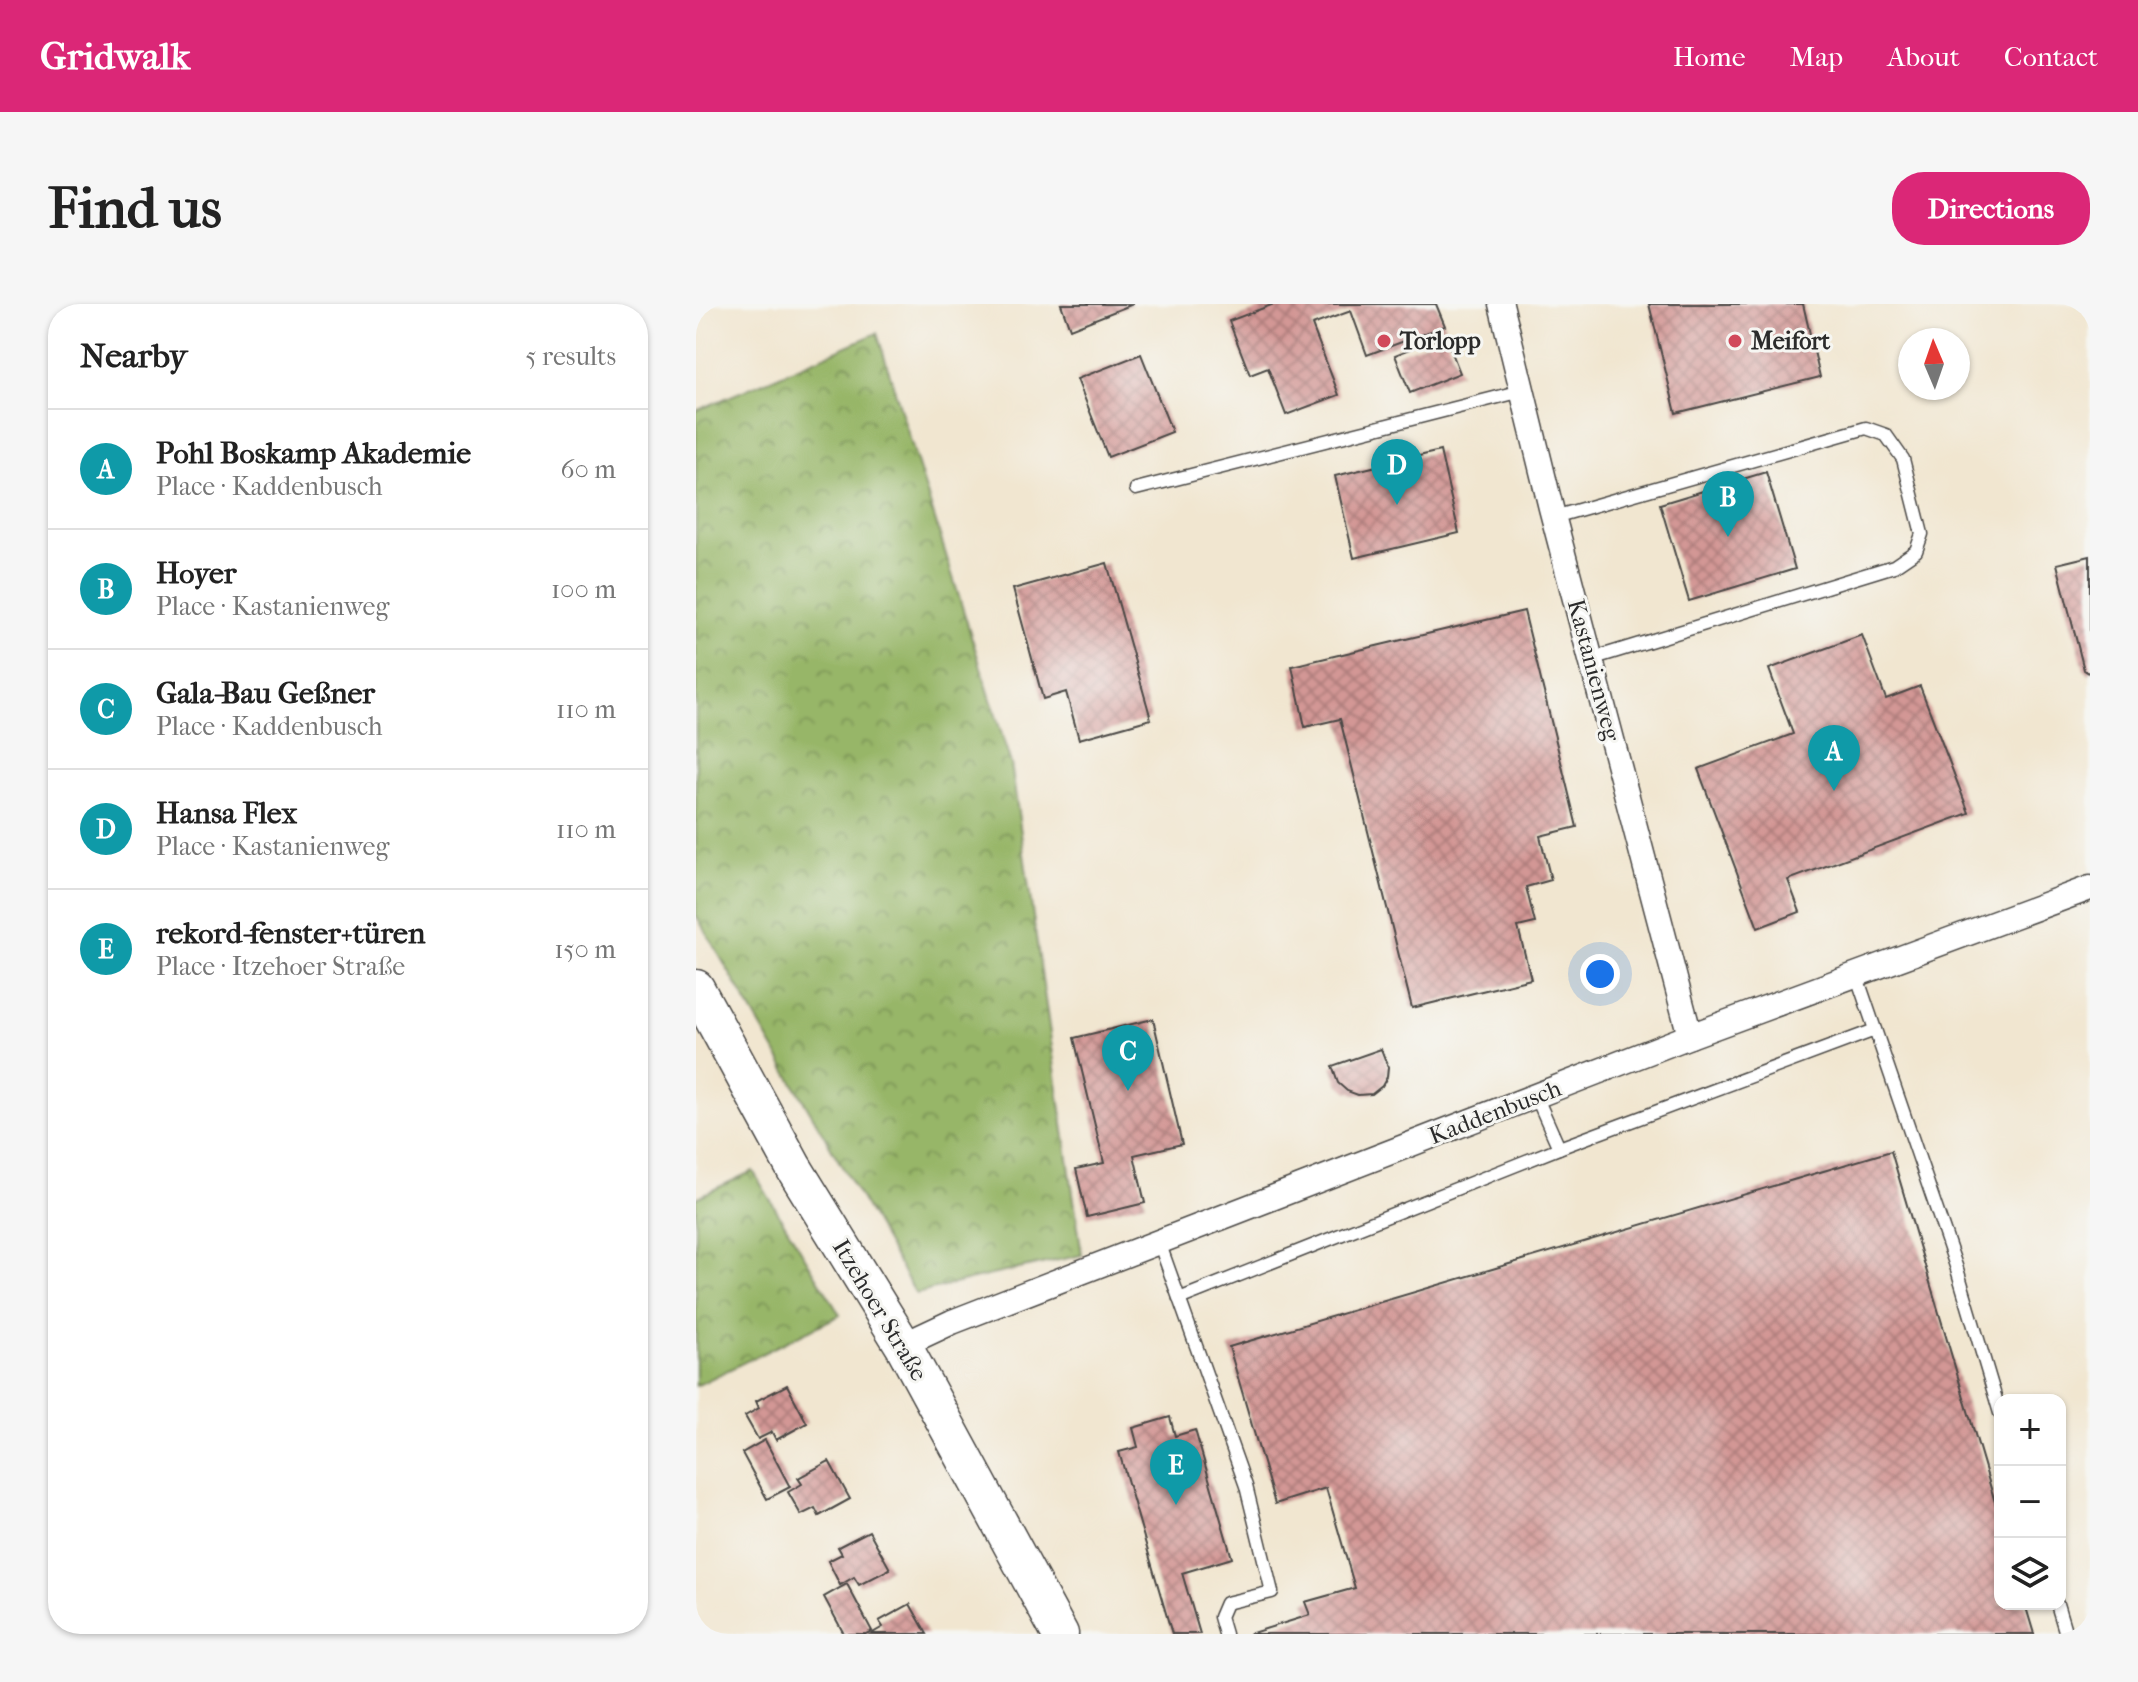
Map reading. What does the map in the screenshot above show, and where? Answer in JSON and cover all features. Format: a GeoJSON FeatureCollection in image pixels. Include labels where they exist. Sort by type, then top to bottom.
{"type":"FeatureCollection","features":[{"type":"Feature","properties":{"kind":"main road","name":"Itzehoer Straße"},"geometry":{"type":"LineString","coordinates":[[696,988],[794,1168],[903,1345],[1060,1634]]}},
{"type":"Feature","properties":{"kind":"street","name":"Kastanienweg"},"geometry":{"type":"LineString","coordinates":[[1501,304],[1690,1036]]}},
{"type":"Feature","properties":{"kind":"street","name":"Kaddenbusch"},"geometry":{"type":"LineString","coordinates":[[903,1345],[952,1322],[1690,1036],[2090,888]]}},
{"type":"Feature","properties":{"kind":"lane"},"geometry":{"type":"LineString","coordinates":[[1136,489],[1522,391]]}},
{"type":"Feature","properties":{"kind":"lane"},"geometry":{"type":"LineString","coordinates":[[1554,517],[1866,428],[1886,435],[1903,459],[1922,534],[1916,551],[1894,566],[1591,659]]}},
{"type":"Feature","properties":{"kind":"lane"},"geometry":{"type":"LineString","coordinates":[[1856,974],[1957,1269],[1994,1394]]}},
{"type":"Feature","properties":{"kind":"lane"},"geometry":{"type":"LineString","coordinates":[[1179,1299],[1559,1148],[1875,1030]]}},
{"type":"Feature","properties":{"kind":"lane"},"geometry":{"type":"LineString","coordinates":[[1536,1096],[1559,1148]]}},
{"type":"Feature","properties":{"kind":"lane"},"geometry":{"type":"LineString","coordinates":[[1159,1242],[1246,1486],[1272,1592],[1226,1603],[1220,1617],[1225,1634]]}},
{"type":"Feature","properties":{"kind":"lane"},"geometry":{"type":"LineString","coordinates":[[2059,1610],[2066,1634]]}},
{"type":"Feature","properties":{"kind":"green space"},"geometry":{"type":"Polygon","coordinates":[[[877,333],[1011,764],[1082,1255],[916,1294],[696,915],[696,411],[877,333]]]}},
{"type":"Feature","properties":{"kind":"green space"},"geometry":{"type":"Polygon","coordinates":[[[753,1171],[840,1315],[696,1386],[696,1198],[753,1171]]]}},
{"type":"Feature","properties":{"kind":"building"},"geometry":{"type":"Polygon","coordinates":[[[1061,304],[1133,304],[1070,329],[1061,304]]]}},
{"type":"Feature","properties":{"kind":"building"},"geometry":{"type":"Polygon","coordinates":[[[1274,304],[1436,304],[1445,326],[1367,355],[1351,311],[1312,325],[1339,395],[1286,415],[1268,368],[1250,375],[1229,321],[1274,304]]]}},
{"type":"Feature","properties":{"kind":"building","name":"Meifort"},"geometry":{"type":"Polygon","coordinates":[[[1649,304],[1803,304],[1820,377],[1676,413],[1649,304]]]}},
{"type":"Feature","properties":{"kind":"building"},"geometry":{"type":"Polygon","coordinates":[[[1445,335],[1460,373],[1410,393],[1395,355],[1445,335]]]}},
{"type":"Feature","properties":{"kind":"building"},"geometry":{"type":"Polygon","coordinates":[[[1141,354],[1172,432],[1108,457],[1077,379],[1141,354]]]}},
{"type":"Feature","properties":{"kind":"building"},"geometry":{"type":"Polygon","coordinates":[[[1440,451],[1459,533],[1354,558],[1335,476],[1440,451]]]}},
{"type":"Feature","properties":{"kind":"building"},"geometry":{"type":"Polygon","coordinates":[[[1766,472],[1795,569],[1689,601],[1660,504],[1766,472]]]}},
{"type":"Feature","properties":{"kind":"building"},"geometry":{"type":"Polygon","coordinates":[[[2090,556],[2090,674],[2084,670],[2057,564],[2090,556]]]}},
{"type":"Feature","properties":{"kind":"building"},"geometry":{"type":"Polygon","coordinates":[[[1107,563],[1151,719],[1079,739],[1066,692],[1043,699],[1013,589],[1107,563]]]}},
{"type":"Feature","properties":{"kind":"building"},"geometry":{"type":"Polygon","coordinates":[[[1524,611],[1577,827],[1540,836],[1551,880],[1526,887],[1535,923],[1518,927],[1531,979],[1412,1008],[1340,719],[1305,727],[1292,666],[1524,611]]]}},
{"type":"Feature","properties":{"kind":"building"},"geometry":{"type":"Polygon","coordinates":[[[1862,635],[1886,699],[1920,686],[1969,813],[1788,880],[1800,912],[1758,928],[1698,769],[1793,734],[1769,669],[1862,635]]]}},
{"type":"Feature","properties":{"kind":"building"},"geometry":{"type":"Polygon","coordinates":[[[1153,1019],[1182,1144],[1134,1155],[1145,1203],[1087,1217],[1076,1169],[1104,1163],[1074,1038],[1153,1019]]]}},
{"type":"Feature","properties":{"kind":"building"},"geometry":{"type":"Polygon","coordinates":[[[1381,1049],[1388,1067],[1387,1077],[1372,1094],[1358,1095],[1338,1083],[1332,1066],[1381,1049]]]}},
{"type":"Feature","properties":{"kind":"building"},"geometry":{"type":"Polygon","coordinates":[[[1891,1151],[1994,1499],[1994,1610],[2027,1610],[2034,1634],[1249,1634],[1310,1615],[1305,1602],[1355,1588],[1326,1488],[1275,1504],[1229,1347],[1891,1151]]]}},
{"type":"Feature","properties":{"kind":"building"},"geometry":{"type":"Polygon","coordinates":[[[787,1385],[807,1423],[776,1440],[772,1432],[758,1439],[745,1416],[759,1408],[756,1401],[787,1385]]]}},
{"type":"Feature","properties":{"kind":"building"},"geometry":{"type":"Polygon","coordinates":[[[1170,1417],[1175,1436],[1195,1430],[1232,1558],[1182,1573],[1200,1634],[1172,1634],[1119,1452],[1138,1447],[1133,1428],[1170,1417]]]}},
{"type":"Feature","properties":{"kind":"building"},"geometry":{"type":"Polygon","coordinates":[[[765,1440],[790,1487],[767,1499],[742,1453],[765,1440]]]}},
{"type":"Feature","properties":{"kind":"building"},"geometry":{"type":"Polygon","coordinates":[[[829,1461],[850,1499],[819,1516],[815,1508],[801,1515],[788,1492],[802,1484],[798,1478],[829,1461]]]}},
{"type":"Feature","properties":{"kind":"building"},"geometry":{"type":"Polygon","coordinates":[[[869,1531],[890,1569],[859,1585],[854,1577],[840,1585],[828,1561],[842,1554],[838,1547],[869,1531]]]}},
{"type":"Feature","properties":{"kind":"building"},"geometry":{"type":"Polygon","coordinates":[[[847,1584],[872,1631],[866,1634],[844,1634],[824,1597],[847,1584]]]}},
{"type":"Feature","properties":{"kind":"building"},"geometry":{"type":"Polygon","coordinates":[[[910,1604],[927,1634],[871,1634],[883,1627],[879,1621],[910,1604]]]}},
{"type":"Feature","properties":{"kind":"place","name":"Torlopp"},"geometry":{"type":"Point","coordinates":[1384,341]}},
{"type":"Feature","properties":{"kind":"place","name":"Meifort"},"geometry":{"type":"Point","coordinates":[1735,341]}},
{"type":"Feature","properties":{"kind":"place","name":"Hansa Flex"},"geometry":{"type":"Point","coordinates":[1397,505]}},
{"type":"Feature","properties":{"kind":"place","name":"Hoyer"},"geometry":{"type":"Point","coordinates":[1728,537]}},
{"type":"Feature","properties":{"kind":"place","name":"Pohl Boskamp Akademie"},"geometry":{"type":"Point","coordinates":[1834,791]}},
{"type":"Feature","properties":{"kind":"place","name":"Gala-Bau Geßner"},"geometry":{"type":"Point","coordinates":[1128,1091]}},
{"type":"Feature","properties":{"kind":"place","name":"rekord-fenster+türen"},"geometry":{"type":"Point","coordinates":[1176,1505]}}]}
